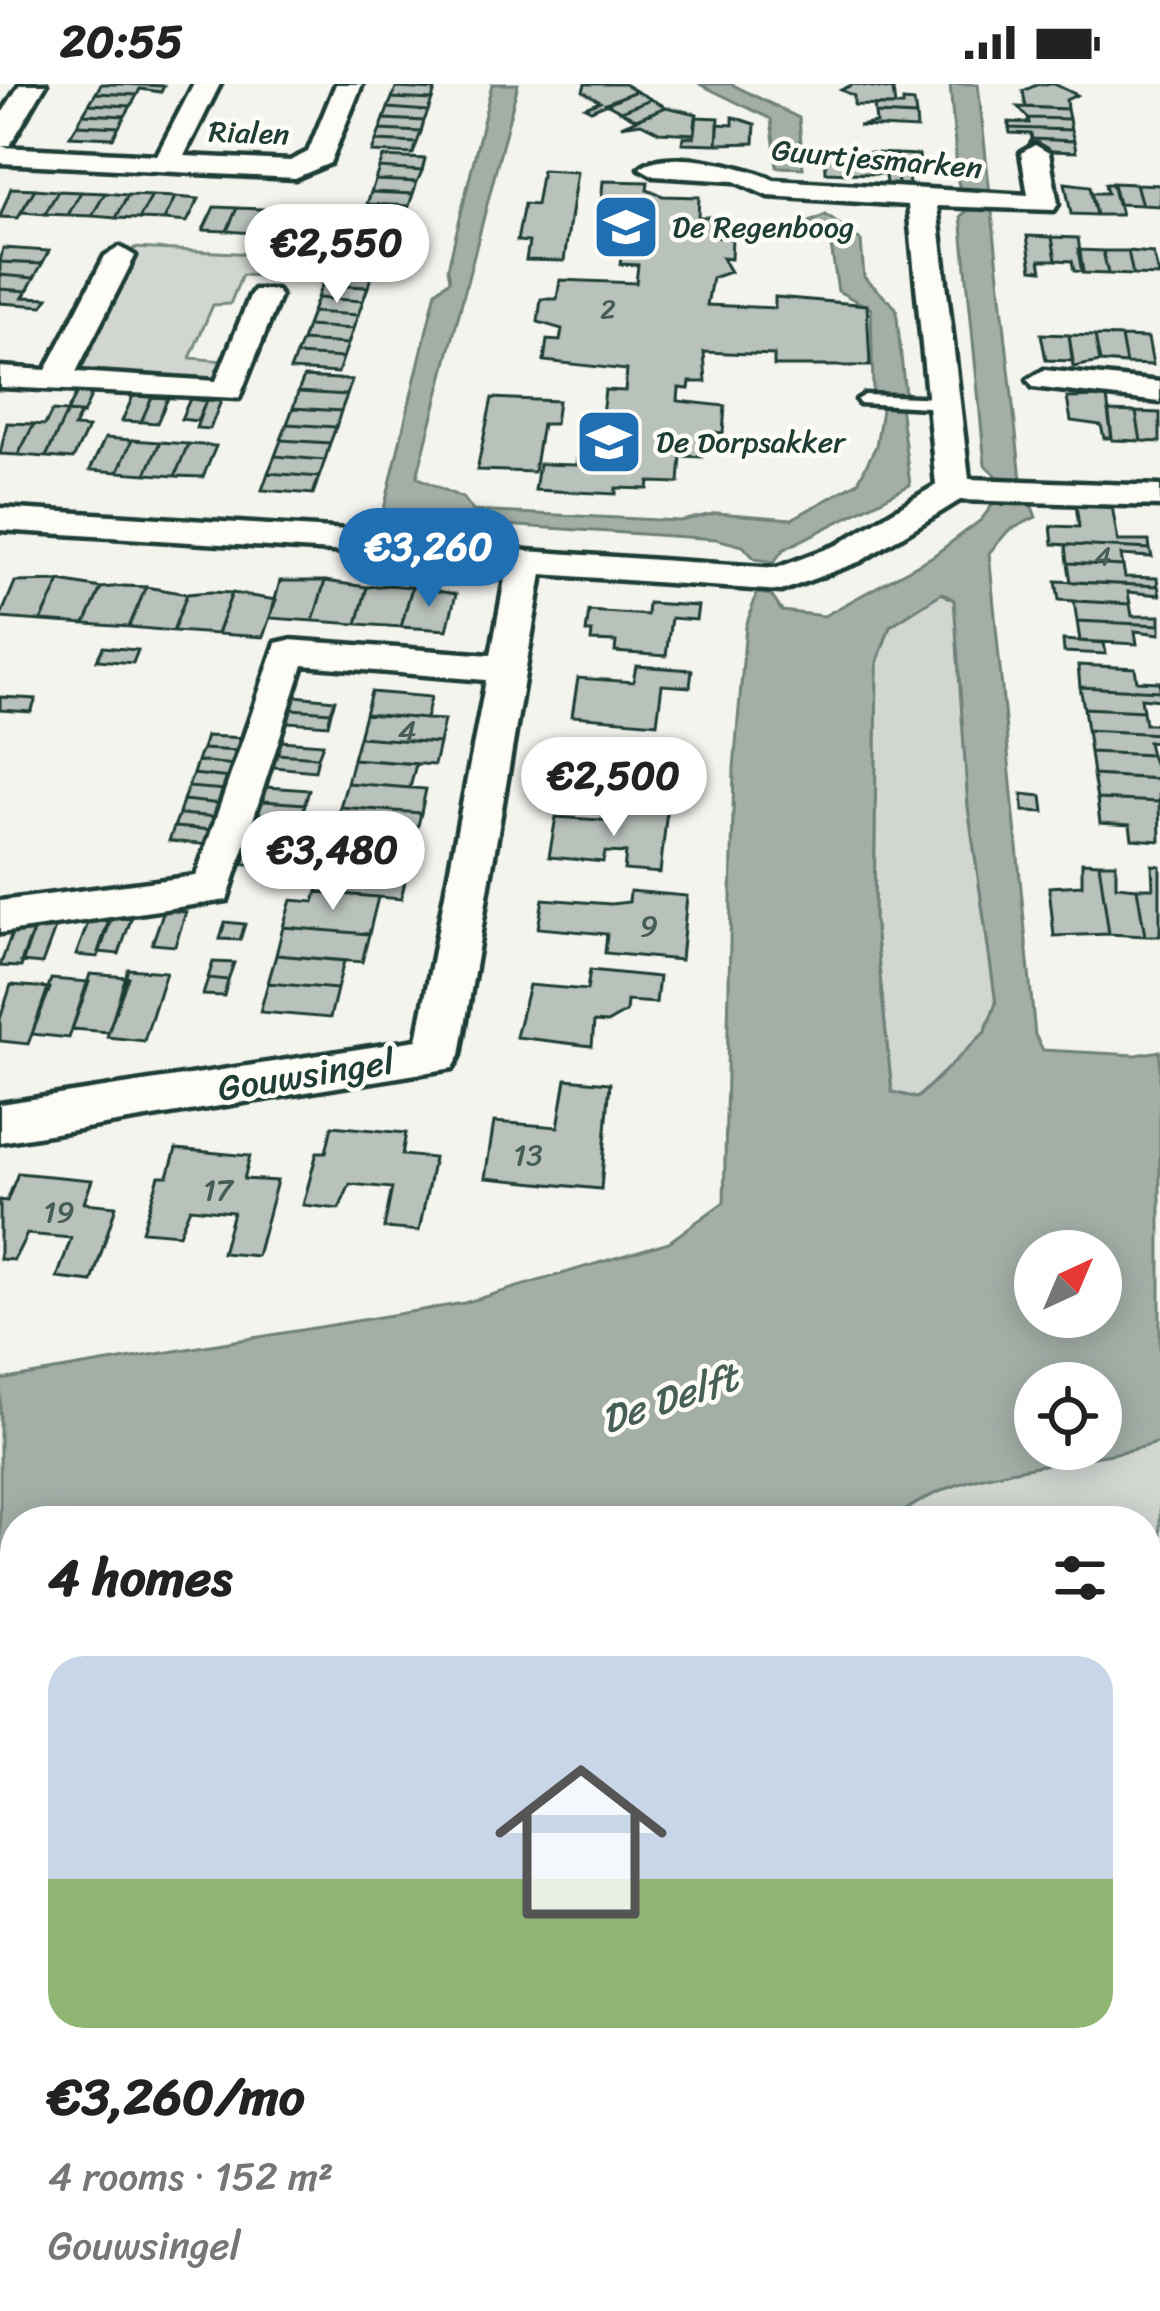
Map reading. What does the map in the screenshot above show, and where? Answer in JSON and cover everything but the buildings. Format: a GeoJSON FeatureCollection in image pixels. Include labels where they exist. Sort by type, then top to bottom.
{"type":"FeatureCollection","features":[{"type":"Feature","properties":{"kind":"street"},"geometry":{"type":"LineString","coordinates":[[0,140],[33,84]]}},
{"type":"Feature","properties":{"kind":"street","name":"Rialen"},"geometry":{"type":"LineString","coordinates":[[166,163],[207,84]]}},
{"type":"Feature","properties":{"kind":"street","name":"Rialen"},"geometry":{"type":"LineString","coordinates":[[0,155],[295,170],[311,166],[350,84]]}},
{"type":"Feature","properties":{"kind":"street","name":"Guurtjesmarken"},"geometry":{"type":"LineString","coordinates":[[654,168],[740,173],[768,188],[922,193],[935,201],[1044,204],[1036,153]]}},
{"type":"Feature","properties":{"kind":"street"},"geometry":{"type":"LineString","coordinates":[[935,201],[930,403],[967,489]]}},
{"type":"Feature","properties":{"kind":"street"},"geometry":{"type":"LineString","coordinates":[[56,381],[119,256]]}},
{"type":"Feature","properties":{"kind":"street"},"geometry":{"type":"LineString","coordinates":[[0,377],[228,391],[265,296]]}},
{"type":"Feature","properties":{"kind":"street"},"geometry":{"type":"LineString","coordinates":[[1044,380],[1160,392]]}},
{"type":"Feature","properties":{"kind":"street"},"geometry":{"type":"LineString","coordinates":[[0,519],[474,549],[526,562],[781,580],[849,553],[967,489],[1160,496]]}},
{"type":"Feature","properties":{"kind":"street","name":"Gouwsingel"},"geometry":{"type":"LineString","coordinates":[[0,1123],[437,1055],[526,562]]}},
{"type":"Feature","properties":{"kind":"street"},"geometry":{"type":"LineString","coordinates":[[0,917],[212,889],[289,652],[508,669]]}},
{"type":"Feature","properties":{"kind":"lane"},"geometry":{"type":"LineString","coordinates":[[865,400],[930,403]]}},
{"type":"Feature","properties":{"kind":"shaded area"},"geometry":{"type":"Polygon","coordinates":[[[134,248],[297,256],[289,277],[242,275],[230,304],[213,305],[190,358],[225,361],[224,379],[78,372],[77,364],[134,248]]]}},
{"type":"Feature","properties":{"kind":"shaded area"},"geometry":{"type":"Polygon","coordinates":[[[941,593],[955,601],[968,806],[996,1003],[985,1032],[917,1098],[892,1092],[874,918],[877,663],[890,626],[941,593]]]}},
{"type":"Feature","properties":{"kind":"shaded area"},"geometry":{"type":"Polygon","coordinates":[[[1160,1442],[1160,1506],[912,1506],[951,1487],[1016,1470],[1122,1470],[1122,1451],[1160,1442]]]}},
{"type":"Feature","properties":{"kind":"water"},"geometry":{"type":"Polygon","coordinates":[[[492,84],[518,84],[417,477],[464,499],[473,511],[680,521],[717,513],[792,519],[858,482],[876,446],[884,397],[873,392],[871,309],[838,291],[831,246],[802,225],[826,215],[861,241],[864,277],[896,308],[905,394],[899,397],[910,485],[783,550],[774,562],[755,559],[743,546],[716,539],[424,520],[383,513],[436,291],[450,280],[448,268],[492,84]]]}},
{"type":"Feature","properties":{"kind":"water"},"geometry":{"type":"Polygon","coordinates":[[[699,84],[731,84],[799,118],[803,168],[777,167],[771,119],[699,84]]]}},
{"type":"Feature","properties":{"kind":"water","name":"De Delft"},"geometry":{"type":"Polygon","coordinates":[[[950,84],[978,84],[1021,479],[1036,517],[1008,531],[989,553],[1035,1035],[1043,1050],[1136,1055],[1160,1051],[1160,1442],[1122,1451],[1122,1362],[1014,1362],[1016,1470],[951,1487],[912,1506],[0,1506],[0,1380],[464,1303],[669,1242],[724,1202],[734,768],[746,626],[757,593],[771,595],[782,611],[824,616],[933,556],[981,520],[994,503],[998,477],[985,465],[961,216],[967,211],[958,182],[950,84]],[[942,593],[890,626],[877,663],[874,918],[892,1092],[917,1098],[985,1032],[996,1003],[968,806],[954,600],[942,593]]]}},
{"type":"Feature","properties":{"kind":"place","name":"De Regenboog"},"geometry":{"type":"Point","coordinates":[626,227]}},
{"type":"Feature","properties":{"kind":"place","name":"De Dorpsakker"},"geometry":{"type":"Point","coordinates":[609,442]}}]}
